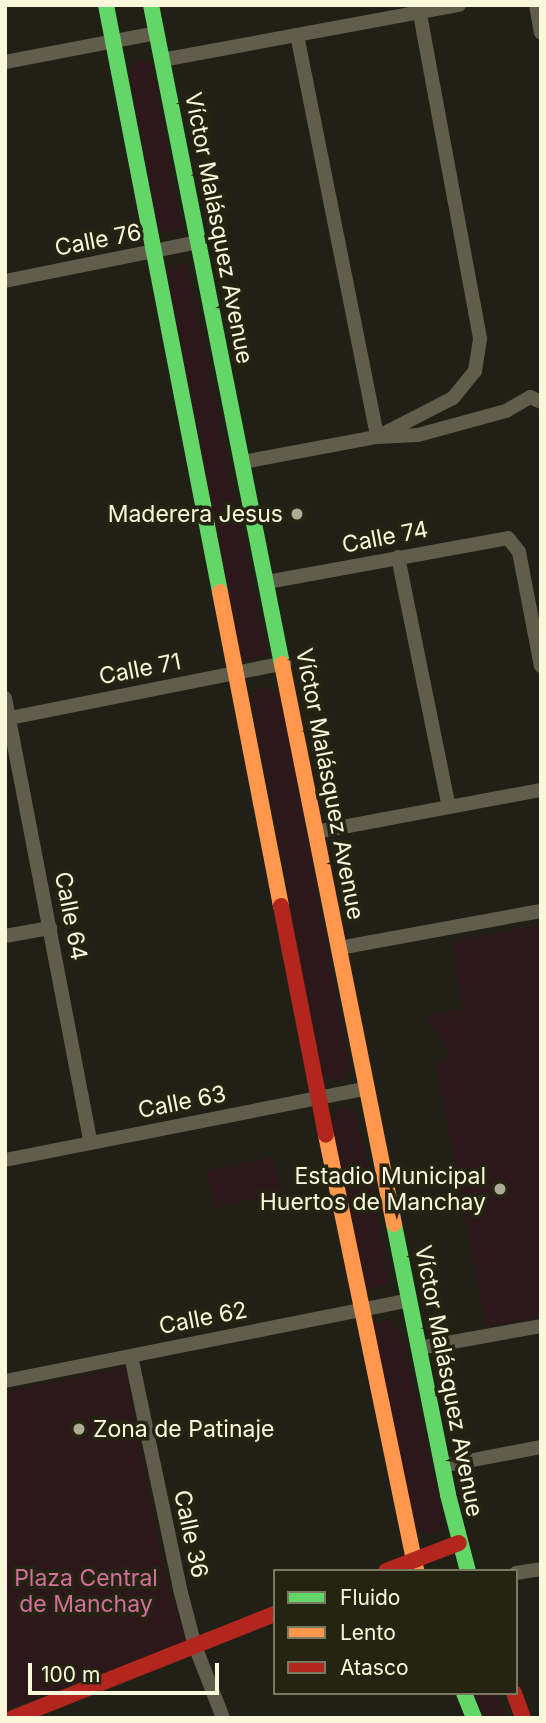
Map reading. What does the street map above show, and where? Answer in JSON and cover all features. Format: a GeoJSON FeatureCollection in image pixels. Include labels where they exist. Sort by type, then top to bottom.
{"type":"FeatureCollection","features":[{"type":"Feature","properties":{"kind":"main road"},"geometry":{"type":"LineString","coordinates":[[106,5],[360,1310],[415,1566]]}},
{"type":"Feature","properties":{"kind":"main road","name":"Víctor Malásquez Avenue"},"geometry":{"type":"LineString","coordinates":[[151,5],[442,1466],[467,1569]]}},
{"type":"Feature","properties":{"kind":"main road"},"geometry":{"type":"LineString","coordinates":[[398,1569],[415,1566],[459,1543]]}},
{"type":"Feature","properties":{"kind":"main road"},"geometry":{"type":"LineString","coordinates":[[13,1718],[273,1615]]}},
{"type":"Feature","properties":{"kind":"main road"},"geometry":{"type":"LineString","coordinates":[[465,1695],[474,1718]]}},
{"type":"Feature","properties":{"kind":"main road"},"geometry":{"type":"LineString","coordinates":[[515,1695],[523,1718]]}},
{"type":"Feature","properties":{"kind":"street"},"geometry":{"type":"LineString","coordinates":[[162,60],[459,5]]}},
{"type":"Feature","properties":{"kind":"street"},"geometry":{"type":"LineString","coordinates":[[536,5],[541,33]]}},
{"type":"Feature","properties":{"kind":"street"},"geometry":{"type":"LineString","coordinates":[[377,437],[453,398],[475,371],[479,357],[480,338],[420,13]]}},
{"type":"Feature","properties":{"kind":"street"},"geometry":{"type":"LineString","coordinates":[[5,62],[157,33]]}},
{"type":"Feature","properties":{"kind":"street"},"geometry":{"type":"LineString","coordinates":[[297,35],[377,437]]}},
{"type":"Feature","properties":{"kind":"street","name":"Calle 76"},"geometry":{"type":"LineString","coordinates":[[5,281],[199,242]]}},
{"type":"Feature","properties":{"kind":"street"},"geometry":{"type":"LineString","coordinates":[[243,462],[377,437],[418,435],[506,411],[530,397],[541,402]]}},
{"type":"Feature","properties":{"kind":"street","name":"Calle 74"},"geometry":{"type":"LineString","coordinates":[[267,582],[398,557],[511,540],[519,552],[541,666]]}},
{"type":"Feature","properties":{"kind":"street"},"geometry":{"type":"LineString","coordinates":[[398,557],[449,807]]}},
{"type":"Feature","properties":{"kind":"street","name":"Calle 71"},"geometry":{"type":"LineString","coordinates":[[7,719],[284,663]]}},
{"type":"Feature","properties":{"kind":"street","name":"Calle 64"},"geometry":{"type":"LineString","coordinates":[[5,698],[91,1143]]}},
{"type":"Feature","properties":{"kind":"street"},"geometry":{"type":"LineString","coordinates":[[316,832],[541,790]]}},
{"type":"Feature","properties":{"kind":"street"},"geometry":{"type":"LineString","coordinates":[[339,948],[541,911]]}},
{"type":"Feature","properties":{"kind":"street"},"geometry":{"type":"LineString","coordinates":[[5,936],[50,928]]}},
{"type":"Feature","properties":{"kind":"street","name":"Calle 63"},"geometry":{"type":"LineString","coordinates":[[5,1160],[367,1088]]}},
{"type":"Feature","properties":{"kind":"street","name":"Calle 62"},"geometry":{"type":"LineString","coordinates":[[5,1381],[410,1300]]}},
{"type":"Feature","properties":{"kind":"street"},"geometry":{"type":"LineString","coordinates":[[419,1348],[541,1326]]}},
{"type":"Feature","properties":{"kind":"street","name":"Calle 36"},"geometry":{"type":"LineString","coordinates":[[131,1356],[168,1542],[195,1646],[223,1718]]}},
{"type":"Feature","properties":{"kind":"street"},"geometry":{"type":"LineString","coordinates":[[442,1466],[541,1447]]}},
{"type":"Feature","properties":{"kind":"street"},"geometry":{"type":"LineString","coordinates":[[518,1573],[541,1569]]}},
{"type":"Feature","properties":{"kind":"green space"},"geometry":{"type":"Polygon","coordinates":[[[139,57],[152,64],[182,229],[158,234],[128,71],[139,57]]]}},
{"type":"Feature","properties":{"kind":"green space"},"geometry":{"type":"Polygon","coordinates":[[[188,264],[267,655],[242,661],[165,268],[188,264]]]}},
{"type":"Feature","properties":{"kind":"green space"},"geometry":{"type":"Polygon","coordinates":[[[269,686],[281,698],[351,1072],[338,1082],[323,1077],[252,701],[256,689],[269,686]]]}},
{"type":"Feature","properties":{"kind":"green space","name":"Estadio Municipal Huertos de Manchay"},"geometry":{"type":"Polygon","coordinates":[[[541,925],[541,1317],[486,1327],[435,1061],[451,1057],[425,1015],[463,1009],[452,941],[541,925]]]}},
{"type":"Feature","properties":{"kind":"green space"},"geometry":{"type":"Polygon","coordinates":[[[346,1107],[357,1113],[391,1284],[364,1289],[331,1120],[339,1109],[346,1107]]]}},
{"type":"Feature","properties":{"kind":"green space"},"geometry":{"type":"Polygon","coordinates":[[[273,1157],[281,1194],[214,1208],[207,1171],[273,1157]]]}},
{"type":"Feature","properties":{"kind":"green space"},"geometry":{"type":"Polygon","coordinates":[[[389,1319],[401,1332],[443,1516],[441,1529],[428,1535],[414,1527],[373,1324],[389,1319]]]}},
{"type":"Feature","properties":{"kind":"green space","name":"Plaza Central de Manchay"},"geometry":{"type":"Polygon","coordinates":[[[125,1367],[164,1571],[186,1641],[5,1710],[5,1392],[125,1367]]]}},
{"type":"Feature","properties":{"kind":"green space"},"geometry":{"type":"Polygon","coordinates":[[[473,1695],[497,1695],[506,1718],[481,1718],[473,1695]]]}},
{"type":"Feature","properties":{"kind":"traffic: fast"},"geometry":{"type":"LineString","coordinates":[[106,5],[220,592]]}},
{"type":"Feature","properties":{"kind":"traffic: fast"},"geometry":{"type":"LineString","coordinates":[[151,5],[282,664]]}},
{"type":"Feature","properties":{"kind":"traffic: fast"},"geometry":{"type":"LineString","coordinates":[[394,1224],[448,1495],[467,1569]]}},
{"type":"Feature","properties":{"kind":"traffic: fast"},"geometry":{"type":"LineString","coordinates":[[465,1695],[474,1718]]}},
{"type":"Feature","properties":{"kind":"traffic: slow"},"geometry":{"type":"LineString","coordinates":[[220,592],[281,906]]}},
{"type":"Feature","properties":{"kind":"traffic: slow"},"geometry":{"type":"LineString","coordinates":[[282,664],[394,1224]]}},
{"type":"Feature","properties":{"kind":"traffic: slow"},"geometry":{"type":"LineString","coordinates":[[326,1135],[416,1569]]}},
{"type":"Feature","properties":{"kind":"traffic: jam"},"geometry":{"type":"LineString","coordinates":[[281,906],[326,1135]]}},
{"type":"Feature","properties":{"kind":"traffic: jam"},"geometry":{"type":"LineString","coordinates":[[391,1569],[459,1543]]}},
{"type":"Feature","properties":{"kind":"traffic: jam"},"geometry":{"type":"LineString","coordinates":[[13,1718],[273,1615]]}},
{"type":"Feature","properties":{"kind":"traffic: jam"},"geometry":{"type":"LineString","coordinates":[[515,1695],[523,1718]]}},
{"type":"Feature","properties":{"kind":"place","name":"Maderera Jesus"},"geometry":{"type":"Point","coordinates":[297,514]}},
{"type":"Feature","properties":{"kind":"place","name":"Estadio Municipal Huertos de Manchay"},"geometry":{"type":"Point","coordinates":[500,1189]}},
{"type":"Feature","properties":{"kind":"place","name":"Zona de Patinaje"},"geometry":{"type":"Point","coordinates":[79,1429]}}]}
